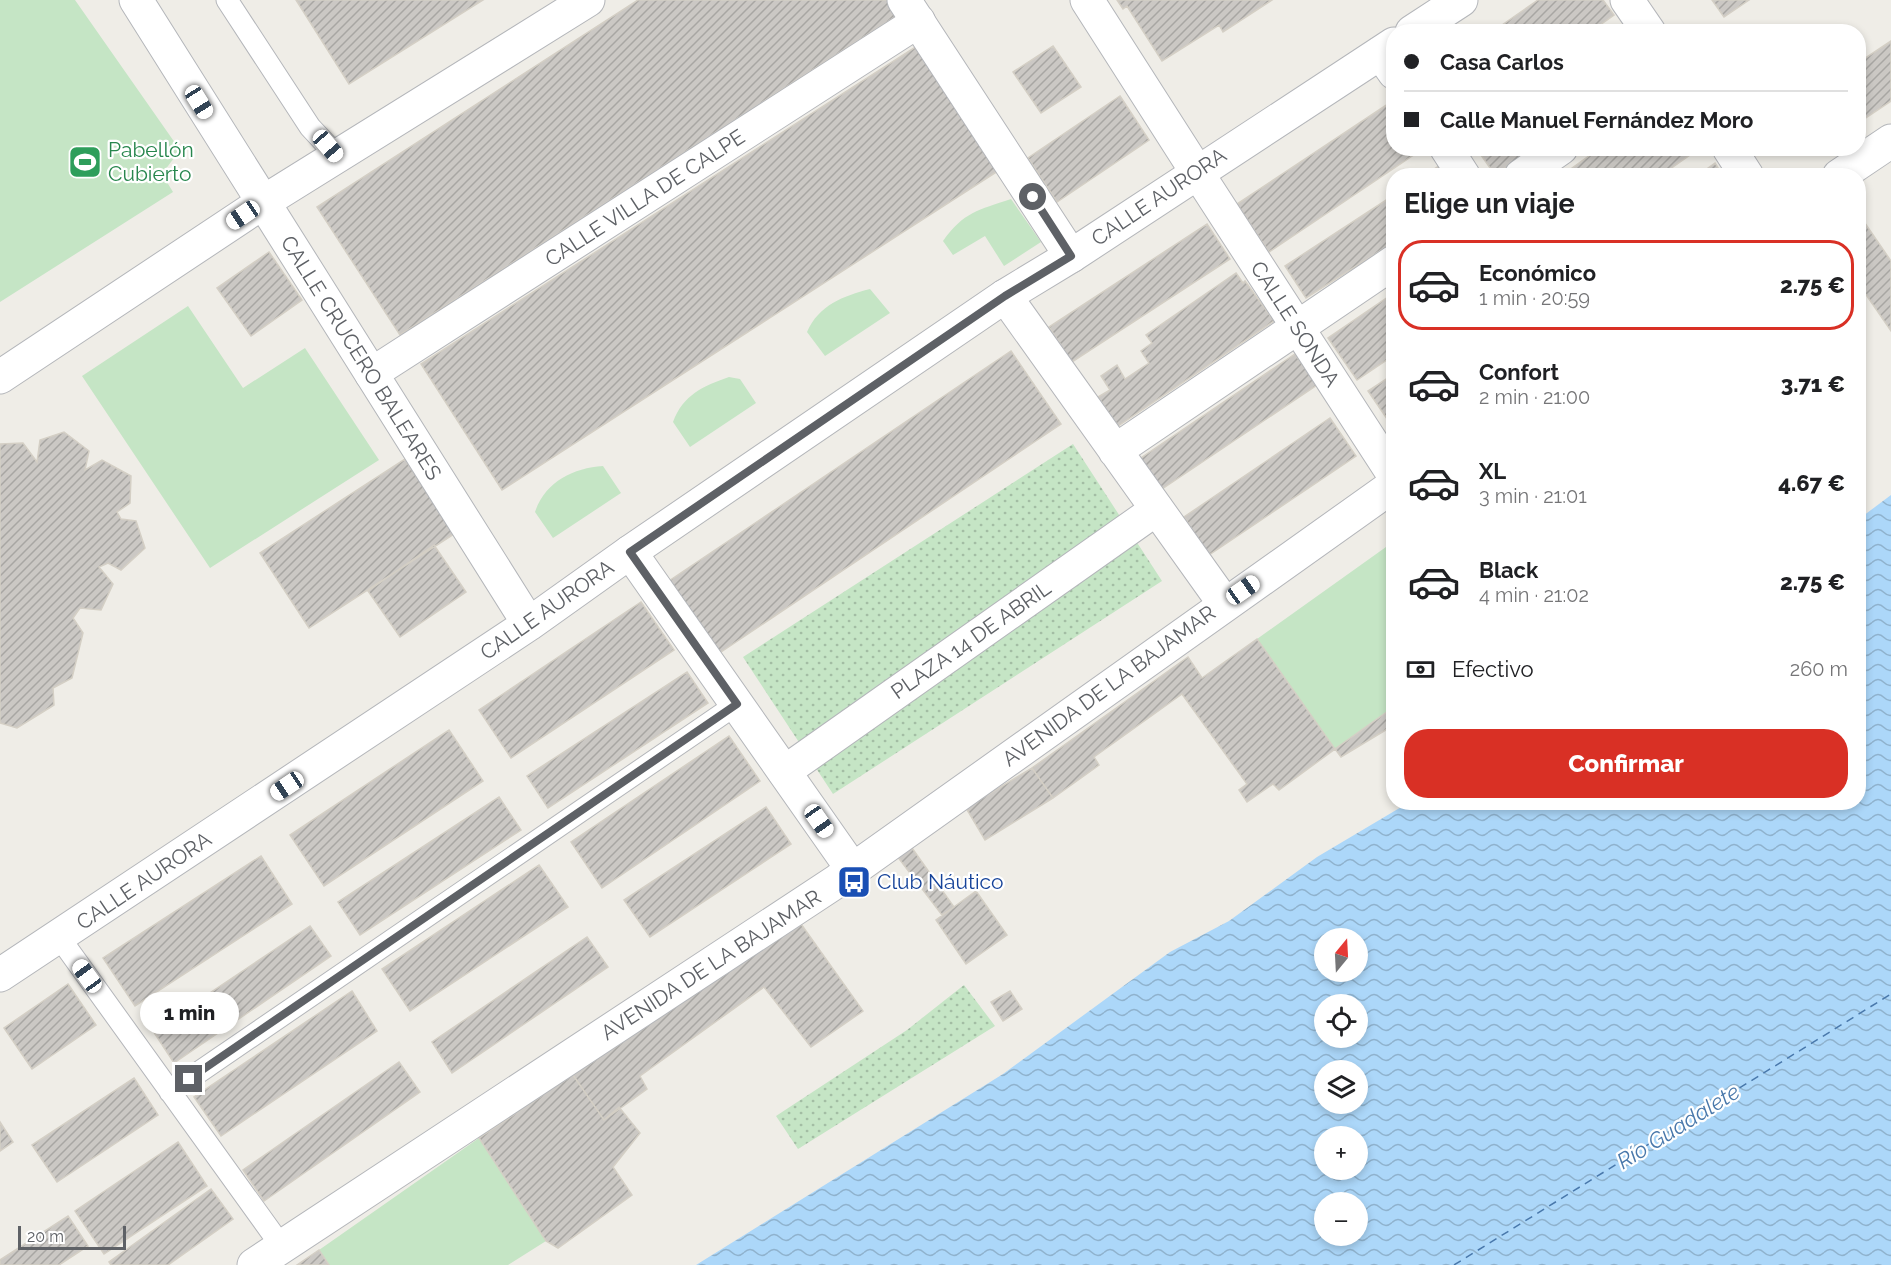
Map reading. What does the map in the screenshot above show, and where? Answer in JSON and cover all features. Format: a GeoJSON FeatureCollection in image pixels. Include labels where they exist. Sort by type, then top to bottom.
{"type":"FeatureCollection","features":[{"type":"Feature","properties":{"kind":"street","name":"CALLE CRUCERO BALEARES"},"geometry":{"type":"LineString","coordinates":[[136,0],[529,624]]}},
{"type":"Feature","properties":{"kind":"street"},"geometry":{"type":"LineString","coordinates":[[0,377],[262,203],[588,0]]}},
{"type":"Feature","properties":{"kind":"street"},"geometry":{"type":"LineString","coordinates":[[1087,0],[1197,172]]}},
{"type":"Feature","properties":{"kind":"street"},"geometry":{"type":"LineString","coordinates":[[1627,0],[1644,24]]}},
{"type":"Feature","properties":{"kind":"street"},"geometry":{"type":"LineString","coordinates":[[1423,24],[1455,1]]}},
{"type":"Feature","properties":{"kind":"street"},"geometry":{"type":"LineString","coordinates":[[912,10],[1071,256]]}},
{"type":"Feature","properties":{"kind":"street","name":"CALLE VILLA DE CALPE"},"geometry":{"type":"LineString","coordinates":[[371,374],[912,10]]}},
{"type":"Feature","properties":{"kind":"street","name":"CALLE AURORA"},"geometry":{"type":"LineString","coordinates":[[0,975],[529,624],[630,552],[1005,296],[1071,256],[1197,172],[1386,58]]}},
{"type":"Feature","properties":{"kind":"street"},"geometry":{"type":"LineString","coordinates":[[1851,168],[1891,141]]}},
{"type":"Feature","properties":{"kind":"street"},"geometry":{"type":"LineString","coordinates":[[1532,168],[1550,156]]}},
{"type":"Feature","properties":{"kind":"street","name":"CALLE SONDA"},"geometry":{"type":"LineString","coordinates":[[1197,172],[1386,464]]}},
{"type":"Feature","properties":{"kind":"street"},"geometry":{"type":"LineString","coordinates":[[1115,451],[1386,267]]}},
{"type":"Feature","properties":{"kind":"street"},"geometry":{"type":"LineString","coordinates":[[1005,296],[1224,603]]}},
{"type":"Feature","properties":{"kind":"street","name":"AVENIDA DE LA BAJAMAR"},"geometry":{"type":"LineString","coordinates":[[254,1265],[854,870],[937,819],[1224,603],[1386,490]]}},
{"type":"Feature","properties":{"kind":"street","name":"PLAZA 14 DE ABRIL"},"geometry":{"type":"LineString","coordinates":[[784,772],[1157,509]]}},
{"type":"Feature","properties":{"kind":"street"},"geometry":{"type":"LineString","coordinates":[[630,552],[854,870]]}},
{"type":"Feature","properties":{"kind":"lane"},"geometry":{"type":"LineString","coordinates":[[227,0],[310,127],[337,156]]}},
{"type":"Feature","properties":{"kind":"lane"},"geometry":{"type":"LineString","coordinates":[[170,1092],[737,704]]}},
{"type":"Feature","properties":{"kind":"lane"},"geometry":{"type":"LineString","coordinates":[[59,937],[282,1247]]}},
{"type":"Feature","properties":{"kind":"green space","name":"Pabellón Cubierto"},"geometry":{"type":"Polygon","coordinates":[[[0,0],[75,0],[180,150],[162,174],[173,192],[0,302],[0,0]]]}},
{"type":"Feature","properties":{"kind":"green space"},"geometry":{"type":"Polygon","coordinates":[[[1011,199],[1041,242],[1004,266],[985,236],[953,255],[943,241],[958,224],[972,213],[1011,199]]]}},
{"type":"Feature","properties":{"kind":"green space"},"geometry":{"type":"Polygon","coordinates":[[[870,289],[890,313],[825,356],[807,332],[812,323],[825,308],[833,303],[870,289]]]}},
{"type":"Feature","properties":{"kind":"green space"},"geometry":{"type":"Polygon","coordinates":[[[188,306],[243,388],[305,348],[379,460],[210,568],[82,376],[188,306]]]}},
{"type":"Feature","properties":{"kind":"green space"},"geometry":{"type":"Polygon","coordinates":[[[729,377],[740,379],[756,403],[690,447],[673,422],[677,413],[688,398],[695,393],[729,377]]]}},
{"type":"Feature","properties":{"kind":"green space"},"geometry":{"type":"Polygon","coordinates":[[[1073,444],[1162,581],[833,794],[743,657],[1073,444]]]}},
{"type":"Feature","properties":{"kind":"green space"},"geometry":{"type":"Polygon","coordinates":[[[603,466],[621,493],[553,538],[535,512],[546,492],[562,478],[581,470],[603,466]]]}},
{"type":"Feature","properties":{"kind":"green space"},"geometry":{"type":"Polygon","coordinates":[[[1386,547],[1386,712],[1335,749],[1257,639],[1386,547]]]}},
{"type":"Feature","properties":{"kind":"green space"},"geometry":{"type":"Polygon","coordinates":[[[964,985],[995,1026],[798,1149],[776,1116],[907,1030],[964,985]]]}},
{"type":"Feature","properties":{"kind":"green space"},"geometry":{"type":"Polygon","coordinates":[[[479,1138],[546,1241],[508,1265],[329,1265],[319,1250],[479,1138]]]}},
{"type":"Feature","properties":{"kind":"water","name":"Río Guadalete"},"geometry":{"type":"Polygon","coordinates":[[[1891,495],[1891,1265],[696,1265],[1003,1074],[1170,952],[1229,921],[1317,857],[1396,810],[1866,810],[1866,514],[1891,495]]]}},
{"type":"Feature","properties":{"kind":"building"},"geometry":{"type":"Polygon","coordinates":[[[296,0],[483,0],[349,84],[296,0]]]}},
{"type":"Feature","properties":{"kind":"building"},"geometry":{"type":"Polygon","coordinates":[[[638,0],[888,0],[898,15],[400,335],[317,207],[638,0]]]}},
{"type":"Feature","properties":{"kind":"building"},"geometry":{"type":"Polygon","coordinates":[[[1117,0],[1272,0],[1223,32],[1219,25],[1162,61],[1127,6],[1123,9],[1117,0]]]}},
{"type":"Feature","properties":{"kind":"building"},"geometry":{"type":"Polygon","coordinates":[[[1538,0],[1603,0],[1614,15],[1601,24],[1504,24],[1538,0]]]}},
{"type":"Feature","properties":{"kind":"building"},"geometry":{"type":"Polygon","coordinates":[[[1712,0],[1749,0],[1724,17],[1712,0]]]}},
{"type":"Feature","properties":{"kind":"building"},"geometry":{"type":"Polygon","coordinates":[[[1891,41],[1891,101],[1866,118],[1866,58],[1891,41]]]}},
{"type":"Feature","properties":{"kind":"building"},"geometry":{"type":"Polygon","coordinates":[[[917,46],[998,171],[502,490],[421,364],[917,46]]]}},
{"type":"Feature","properties":{"kind":"building"},"geometry":{"type":"Polygon","coordinates":[[[1053,46],[1081,87],[1041,113],[1013,72],[1053,46]]]}},
{"type":"Feature","properties":{"kind":"building"},"geometry":{"type":"Polygon","coordinates":[[[1120,96],[1149,140],[1057,202],[1028,158],[1120,96]]]}},
{"type":"Feature","properties":{"kind":"building"},"geometry":{"type":"Polygon","coordinates":[[[1386,105],[1386,156],[1412,156],[1394,168],[1386,168],[1386,173],[1269,252],[1237,204],[1386,105]]]}},
{"type":"Feature","properties":{"kind":"building"},"geometry":{"type":"Polygon","coordinates":[[[1482,156],[1522,156],[1505,168],[1490,168],[1482,156]]]}},
{"type":"Feature","properties":{"kind":"building"},"geometry":{"type":"Polygon","coordinates":[[[1589,156],[1689,156],[1671,168],[1572,168],[1589,156]]]}},
{"type":"Feature","properties":{"kind":"building"},"geometry":{"type":"Polygon","coordinates":[[[1443,163],[1446,168],[1436,168],[1443,163]]]}},
{"type":"Feature","properties":{"kind":"building"},"geometry":{"type":"Polygon","coordinates":[[[1715,163],[1718,168],[1708,168],[1715,163]]]}},
{"type":"Feature","properties":{"kind":"building"},"geometry":{"type":"Polygon","coordinates":[[[1386,200],[1386,247],[1306,298],[1285,266],[1386,200]]]}},
{"type":"Feature","properties":{"kind":"building"},"geometry":{"type":"Polygon","coordinates":[[[1207,224],[1230,259],[1072,362],[1049,327],[1207,224]]]}},
{"type":"Feature","properties":{"kind":"building"},"geometry":{"type":"Polygon","coordinates":[[[1866,225],[1891,261],[1891,331],[1866,295],[1866,225]]]}},
{"type":"Feature","properties":{"kind":"building"},"geometry":{"type":"Polygon","coordinates":[[[269,252],[302,300],[251,336],[217,288],[269,252]]]}},
{"type":"Feature","properties":{"kind":"building"},"geometry":{"type":"Polygon","coordinates":[[[1236,273],[1243,283],[1245,281],[1274,321],[1118,426],[1098,397],[1110,390],[1101,376],[1117,365],[1125,379],[1149,363],[1141,351],[1152,343],[1146,335],[1236,273]]]}},
{"type":"Feature","properties":{"kind":"building"},"geometry":{"type":"Polygon","coordinates":[[[1386,298],[1386,360],[1357,380],[1328,338],[1386,298]]]}},
{"type":"Feature","properties":{"kind":"building"},"geometry":{"type":"Polygon","coordinates":[[[1011,351],[1061,424],[718,654],[669,581],[1011,351]]]}},
{"type":"Feature","properties":{"kind":"building"},"geometry":{"type":"Polygon","coordinates":[[[1295,354],[1317,385],[1159,491],[1138,460],[1295,354]]]}},
{"type":"Feature","properties":{"kind":"building"},"geometry":{"type":"Polygon","coordinates":[[[1386,379],[1386,417],[1368,391],[1386,379]]]}},
{"type":"Feature","properties":{"kind":"building"},"geometry":{"type":"Polygon","coordinates":[[[1330,418],[1356,456],[1209,555],[1184,517],[1330,418]]]}},
{"type":"Feature","properties":{"kind":"building"},"geometry":{"type":"Polygon","coordinates":[[[64,432],[89,451],[85,470],[102,460],[131,476],[130,503],[117,512],[121,519],[136,521],[145,548],[121,570],[108,563],[99,567],[113,584],[101,610],[80,608],[73,618],[83,633],[72,678],[53,688],[54,705],[17,728],[0,723],[0,444],[23,443],[37,462],[40,440],[64,432]]]}},
{"type":"Feature","properties":{"kind":"building"},"geometry":{"type":"Polygon","coordinates":[[[405,459],[454,534],[309,628],[260,553],[405,459]]]}},
{"type":"Feature","properties":{"kind":"building"},"geometry":{"type":"Polygon","coordinates":[[[434,545],[466,592],[400,637],[368,591],[434,545]]]}},
{"type":"Feature","properties":{"kind":"building"},"geometry":{"type":"Polygon","coordinates":[[[641,602],[674,650],[511,758],[479,710],[641,602]]]}},
{"type":"Feature","properties":{"kind":"building"},"geometry":{"type":"Polygon","coordinates":[[[1257,639],[1335,749],[1279,790],[1273,784],[1247,802],[1239,790],[1247,784],[1182,694],[1094,757],[1099,765],[1053,798],[1032,768],[1188,657],[1202,678],[1257,639]]]}},
{"type":"Feature","properties":{"kind":"building"},"geometry":{"type":"Polygon","coordinates":[[[687,672],[708,703],[548,808],[527,776],[687,672]]]}},
{"type":"Feature","properties":{"kind":"building"},"geometry":{"type":"Polygon","coordinates":[[[1386,713],[1386,730],[1341,757],[1335,749],[1386,713]]]}},
{"type":"Feature","properties":{"kind":"building"},"geometry":{"type":"Polygon","coordinates":[[[449,730],[483,781],[324,886],[290,835],[449,730]]]}},
{"type":"Feature","properties":{"kind":"building"},"geometry":{"type":"Polygon","coordinates":[[[729,736],[760,781],[602,888],[571,842],[729,736]]]}},
{"type":"Feature","properties":{"kind":"building"},"geometry":{"type":"Polygon","coordinates":[[[1032,768],[1053,798],[985,840],[966,808],[1032,768]]]}},
{"type":"Feature","properties":{"kind":"building"},"geometry":{"type":"Polygon","coordinates":[[[499,797],[521,830],[360,935],[338,902],[499,797]]]}},
{"type":"Feature","properties":{"kind":"building"},"geometry":{"type":"Polygon","coordinates":[[[766,807],[791,844],[650,937],[624,900],[766,807]]]}},
{"type":"Feature","properties":{"kind":"building"},"geometry":{"type":"Polygon","coordinates":[[[912,848],[954,907],[942,915],[897,856],[912,848]]]}},
{"type":"Feature","properties":{"kind":"building"},"geometry":{"type":"Polygon","coordinates":[[[261,856],[292,904],[135,1006],[103,958],[261,856]]]}},
{"type":"Feature","properties":{"kind":"building"},"geometry":{"type":"Polygon","coordinates":[[[539,865],[568,907],[410,1011],[382,969],[539,865]]]}},
{"type":"Feature","properties":{"kind":"building"},"geometry":{"type":"Polygon","coordinates":[[[976,891],[1007,935],[966,964],[936,920],[976,891]]]}},
{"type":"Feature","properties":{"kind":"building"},"geometry":{"type":"Polygon","coordinates":[[[801,924],[863,1011],[811,1047],[764,987],[640,1076],[647,1089],[604,1120],[573,1075],[801,924]]]}},
{"type":"Feature","properties":{"kind":"building"},"geometry":{"type":"Polygon","coordinates":[[[310,926],[331,956],[174,1063],[153,1031],[310,926]]]}},
{"type":"Feature","properties":{"kind":"building"},"geometry":{"type":"Polygon","coordinates":[[[587,937],[608,967],[452,1073],[432,1042],[587,937]]]}},
{"type":"Feature","properties":{"kind":"building"},"geometry":{"type":"Polygon","coordinates":[[[68,984],[96,1025],[32,1069],[4,1028],[68,984]]]}},
{"type":"Feature","properties":{"kind":"building"},"geometry":{"type":"Polygon","coordinates":[[[352,991],[377,1031],[221,1136],[194,1097],[352,991]]]}},
{"type":"Feature","properties":{"kind":"building"},"geometry":{"type":"Polygon","coordinates":[[[1010,991],[1022,1009],[1003,1021],[991,1002],[1010,991]]]}},
{"type":"Feature","properties":{"kind":"building"},"geometry":{"type":"Polygon","coordinates":[[[399,1062],[420,1092],[264,1201],[243,1170],[399,1062]]]}},
{"type":"Feature","properties":{"kind":"building"},"geometry":{"type":"Polygon","coordinates":[[[573,1075],[604,1120],[619,1107],[640,1133],[613,1167],[632,1195],[558,1248],[546,1241],[479,1138],[573,1075]]]}},
{"type":"Feature","properties":{"kind":"building"},"geometry":{"type":"Polygon","coordinates":[[[134,1078],[158,1115],[57,1182],[32,1145],[134,1078]]]}},
{"type":"Feature","properties":{"kind":"building"},"geometry":{"type":"Polygon","coordinates":[[[0,1122],[13,1142],[0,1151],[0,1122]]]}},
{"type":"Feature","properties":{"kind":"building"},"geometry":{"type":"Polygon","coordinates":[[[178,1142],[207,1186],[104,1254],[75,1211],[178,1142]]]}},
{"type":"Feature","properties":{"kind":"building"},"geometry":{"type":"Polygon","coordinates":[[[211,1189],[233,1219],[168,1265],[111,1265],[109,1262],[211,1189]]]}},
{"type":"Feature","properties":{"kind":"building"},"geometry":{"type":"Polygon","coordinates":[[[68,1216],[88,1246],[59,1265],[0,1265],[0,1260],[68,1216]]]}},
{"type":"Feature","properties":{"kind":"building"},"geometry":{"type":"Polygon","coordinates":[[[319,1250],[329,1265],[297,1265],[319,1250]]]}},
{"type":"Feature","properties":{"kind":"ferry route"},"geometry":{"type":"LineString","coordinates":[[1454,1265],[1891,994]]}},
{"type":"Feature","properties":{"kind":"place","name":"Pabellón Cubierto"},"geometry":{"type":"Point","coordinates":[85,162]}},
{"type":"Feature","properties":{"kind":"place","name":"Club Náutico"},"geometry":{"type":"Point","coordinates":[854,882]}},
{"type":"Feature","properties":{"kind":"route"},"geometry":{"type":"LineString","coordinates":[[189,1079],[737,704],[630,552],[1005,296],[1071,256],[1033,197]]}}]}
